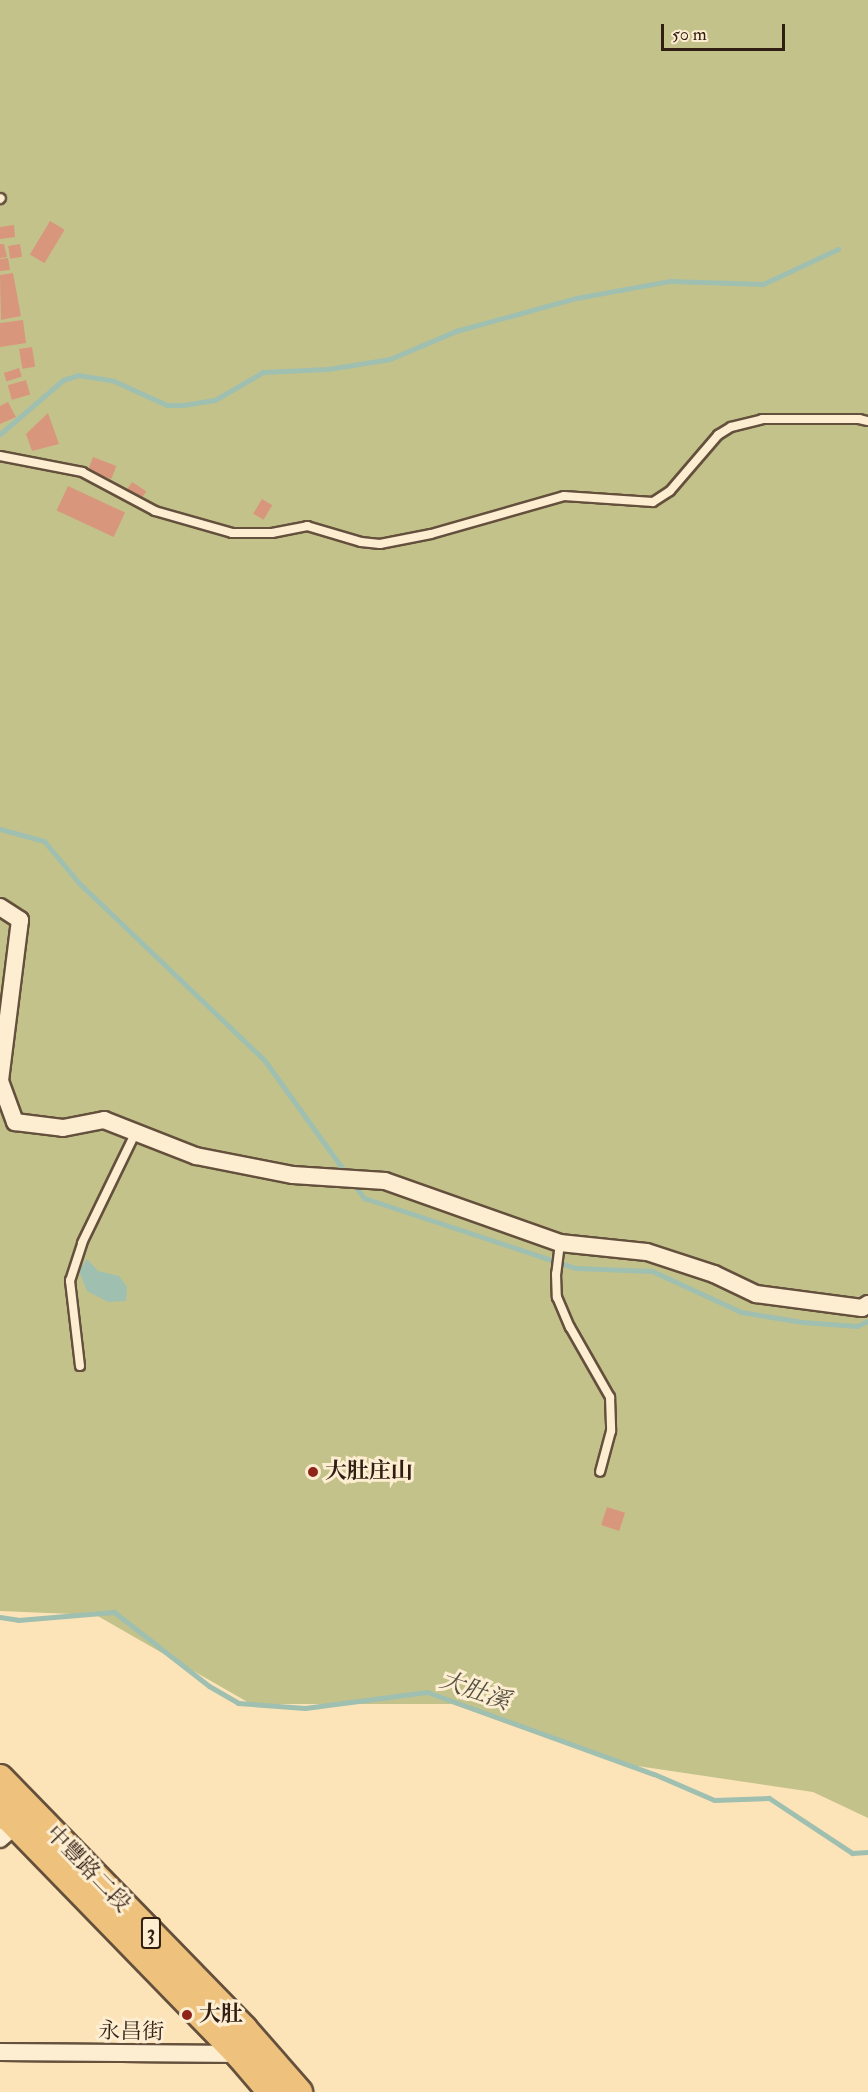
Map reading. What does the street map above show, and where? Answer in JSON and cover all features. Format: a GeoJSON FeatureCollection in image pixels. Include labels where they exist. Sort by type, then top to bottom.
{"type":"FeatureCollection","features":[{"type":"Feature","properties":{"kind":"main road","name":"中豐路二段"},"geometry":{"type":"LineString","coordinates":[[0,1778],[12,1821],[248,2049],[299,2092]]}},
{"type":"Feature","properties":{"kind":"main road","name":"中豐路二段"},"geometry":{"type":"LineString","coordinates":[[248,2049],[271,2092]]}},
{"type":"Feature","properties":{"kind":"street"},"geometry":{"type":"LineString","coordinates":[[0,907],[20,920],[0,1081],[15,1122],[63,1128],[104,1120],[196,1156],[293,1175],[385,1181],[560,1243],[647,1252],[714,1274],[756,1294],[862,1308],[868,1304]]}},
{"type":"Feature","properties":{"kind":"street","name":"永昌街"},"geometry":{"type":"LineString","coordinates":[[0,2052],[248,2049]]}},
{"type":"Feature","properties":{"kind":"lane"},"geometry":{"type":"LineString","coordinates":[[0,456],[82,472],[155,511],[232,533],[272,533],[307,526],[361,542],[380,543],[431,534],[564,496],[653,502],[670,491],[718,435],[731,427],[762,419],[859,419],[868,421]]}},
{"type":"Feature","properties":{"kind":"lane"},"geometry":{"type":"LineString","coordinates":[[80,1366],[70,1281],[82,1243],[136,1131]]}},
{"type":"Feature","properties":{"kind":"lane"},"geometry":{"type":"LineString","coordinates":[[560,1243],[556,1274],[557,1297],[570,1327],[610,1397],[611,1431],[600,1472]]}},
{"type":"Feature","properties":{"kind":"shaded area"},"geometry":{"type":"Polygon","coordinates":[[[0,0],[868,0],[868,1818],[813,1792],[617,1763],[452,1704],[251,1704],[96,1615],[0,1611],[0,0]]]}},
{"type":"Feature","properties":{"kind":"shaded area"},"geometry":{"type":"Polygon","coordinates":[[[87,1259],[98,1271],[119,1276],[127,1287],[126,1301],[108,1302],[87,1291],[79,1271],[87,1259]]]}},
{"type":"Feature","properties":{"kind":"building"},"geometry":{"type":"Polygon","coordinates":[[[50,221],[65,230],[44,263],[30,254],[50,221]]]}},
{"type":"Feature","properties":{"kind":"building"},"geometry":{"type":"Polygon","coordinates":[[[14,225],[15,237],[0,239],[0,227],[14,225]]]}},
{"type":"Feature","properties":{"kind":"building"},"geometry":{"type":"Polygon","coordinates":[[[0,244],[4,244],[7,257],[0,258],[0,244]]]}},
{"type":"Feature","properties":{"kind":"building"},"geometry":{"type":"Polygon","coordinates":[[[20,244],[22,257],[10,259],[8,246],[20,244]]]}},
{"type":"Feature","properties":{"kind":"building"},"geometry":{"type":"Polygon","coordinates":[[[8,258],[10,270],[0,271],[0,259],[8,258]]]}},
{"type":"Feature","properties":{"kind":"building"},"geometry":{"type":"Polygon","coordinates":[[[13,273],[21,316],[1,320],[0,275],[13,273]]]}},
{"type":"Feature","properties":{"kind":"building"},"geometry":{"type":"Polygon","coordinates":[[[23,320],[26,343],[0,347],[0,323],[23,320]]]}},
{"type":"Feature","properties":{"kind":"building"},"geometry":{"type":"Polygon","coordinates":[[[32,347],[35,367],[22,369],[19,349],[32,347]]]}},
{"type":"Feature","properties":{"kind":"building"},"geometry":{"type":"Polygon","coordinates":[[[19,368],[22,377],[7,382],[4,373],[19,368]]]}},
{"type":"Feature","properties":{"kind":"building"},"geometry":{"type":"Polygon","coordinates":[[[26,380],[30,394],[12,400],[8,385],[26,380]]]}},
{"type":"Feature","properties":{"kind":"building"},"geometry":{"type":"Polygon","coordinates":[[[8,402],[16,417],[0,424],[0,406],[8,402]]]}},
{"type":"Feature","properties":{"kind":"building"},"geometry":{"type":"Polygon","coordinates":[[[48,413],[59,444],[32,451],[26,434],[48,413]]]}},
{"type":"Feature","properties":{"kind":"building"},"geometry":{"type":"Polygon","coordinates":[[[93,457],[116,466],[111,479],[88,470],[93,457]]]}},
{"type":"Feature","properties":{"kind":"building"},"geometry":{"type":"Polygon","coordinates":[[[132,482],[146,491],[140,500],[126,491],[132,482]]]}},
{"type":"Feature","properties":{"kind":"building"},"geometry":{"type":"Polygon","coordinates":[[[68,486],[125,513],[114,537],[57,510],[68,486]]]}},
{"type":"Feature","properties":{"kind":"building"},"geometry":{"type":"Polygon","coordinates":[[[262,499],[272,505],[264,520],[253,514],[262,499]]]}},
{"type":"Feature","properties":{"kind":"building"},"geometry":{"type":"Polygon","coordinates":[[[607,1507],[625,1513],[619,1531],[601,1525],[607,1507]]]}},
{"type":"Feature","properties":{"kind":"waterway"},"geometry":{"type":"LineString","coordinates":[[0,434],[63,380],[78,375],[114,381],[167,405],[215,400],[263,372],[328,369],[390,359],[456,331],[576,298],[670,281],[763,284],[838,249]]}},
{"type":"Feature","properties":{"kind":"waterway"},"geometry":{"type":"LineString","coordinates":[[0,829],[44,841],[79,883],[265,1061],[348,1176]]}},
{"type":"Feature","properties":{"kind":"waterway"},"geometry":{"type":"LineString","coordinates":[[353,1183],[364,1198],[576,1268],[652,1271],[741,1312],[802,1322],[857,1326],[868,1321]]}},
{"type":"Feature","properties":{"kind":"waterway","name":"大肚溪"},"geometry":{"type":"LineString","coordinates":[[0,1617],[18,1620],[114,1612],[209,1686],[238,1703],[305,1708],[427,1692],[654,1774],[714,1800],[769,1798],[852,1853],[868,1852]]}},
{"type":"Feature","properties":{"kind":"place","name":"大肚庄山"},"geometry":{"type":"Point","coordinates":[313,1472]}},
{"type":"Feature","properties":{"kind":"place","name":"大肚"},"geometry":{"type":"Point","coordinates":[187,2015]}}]}
